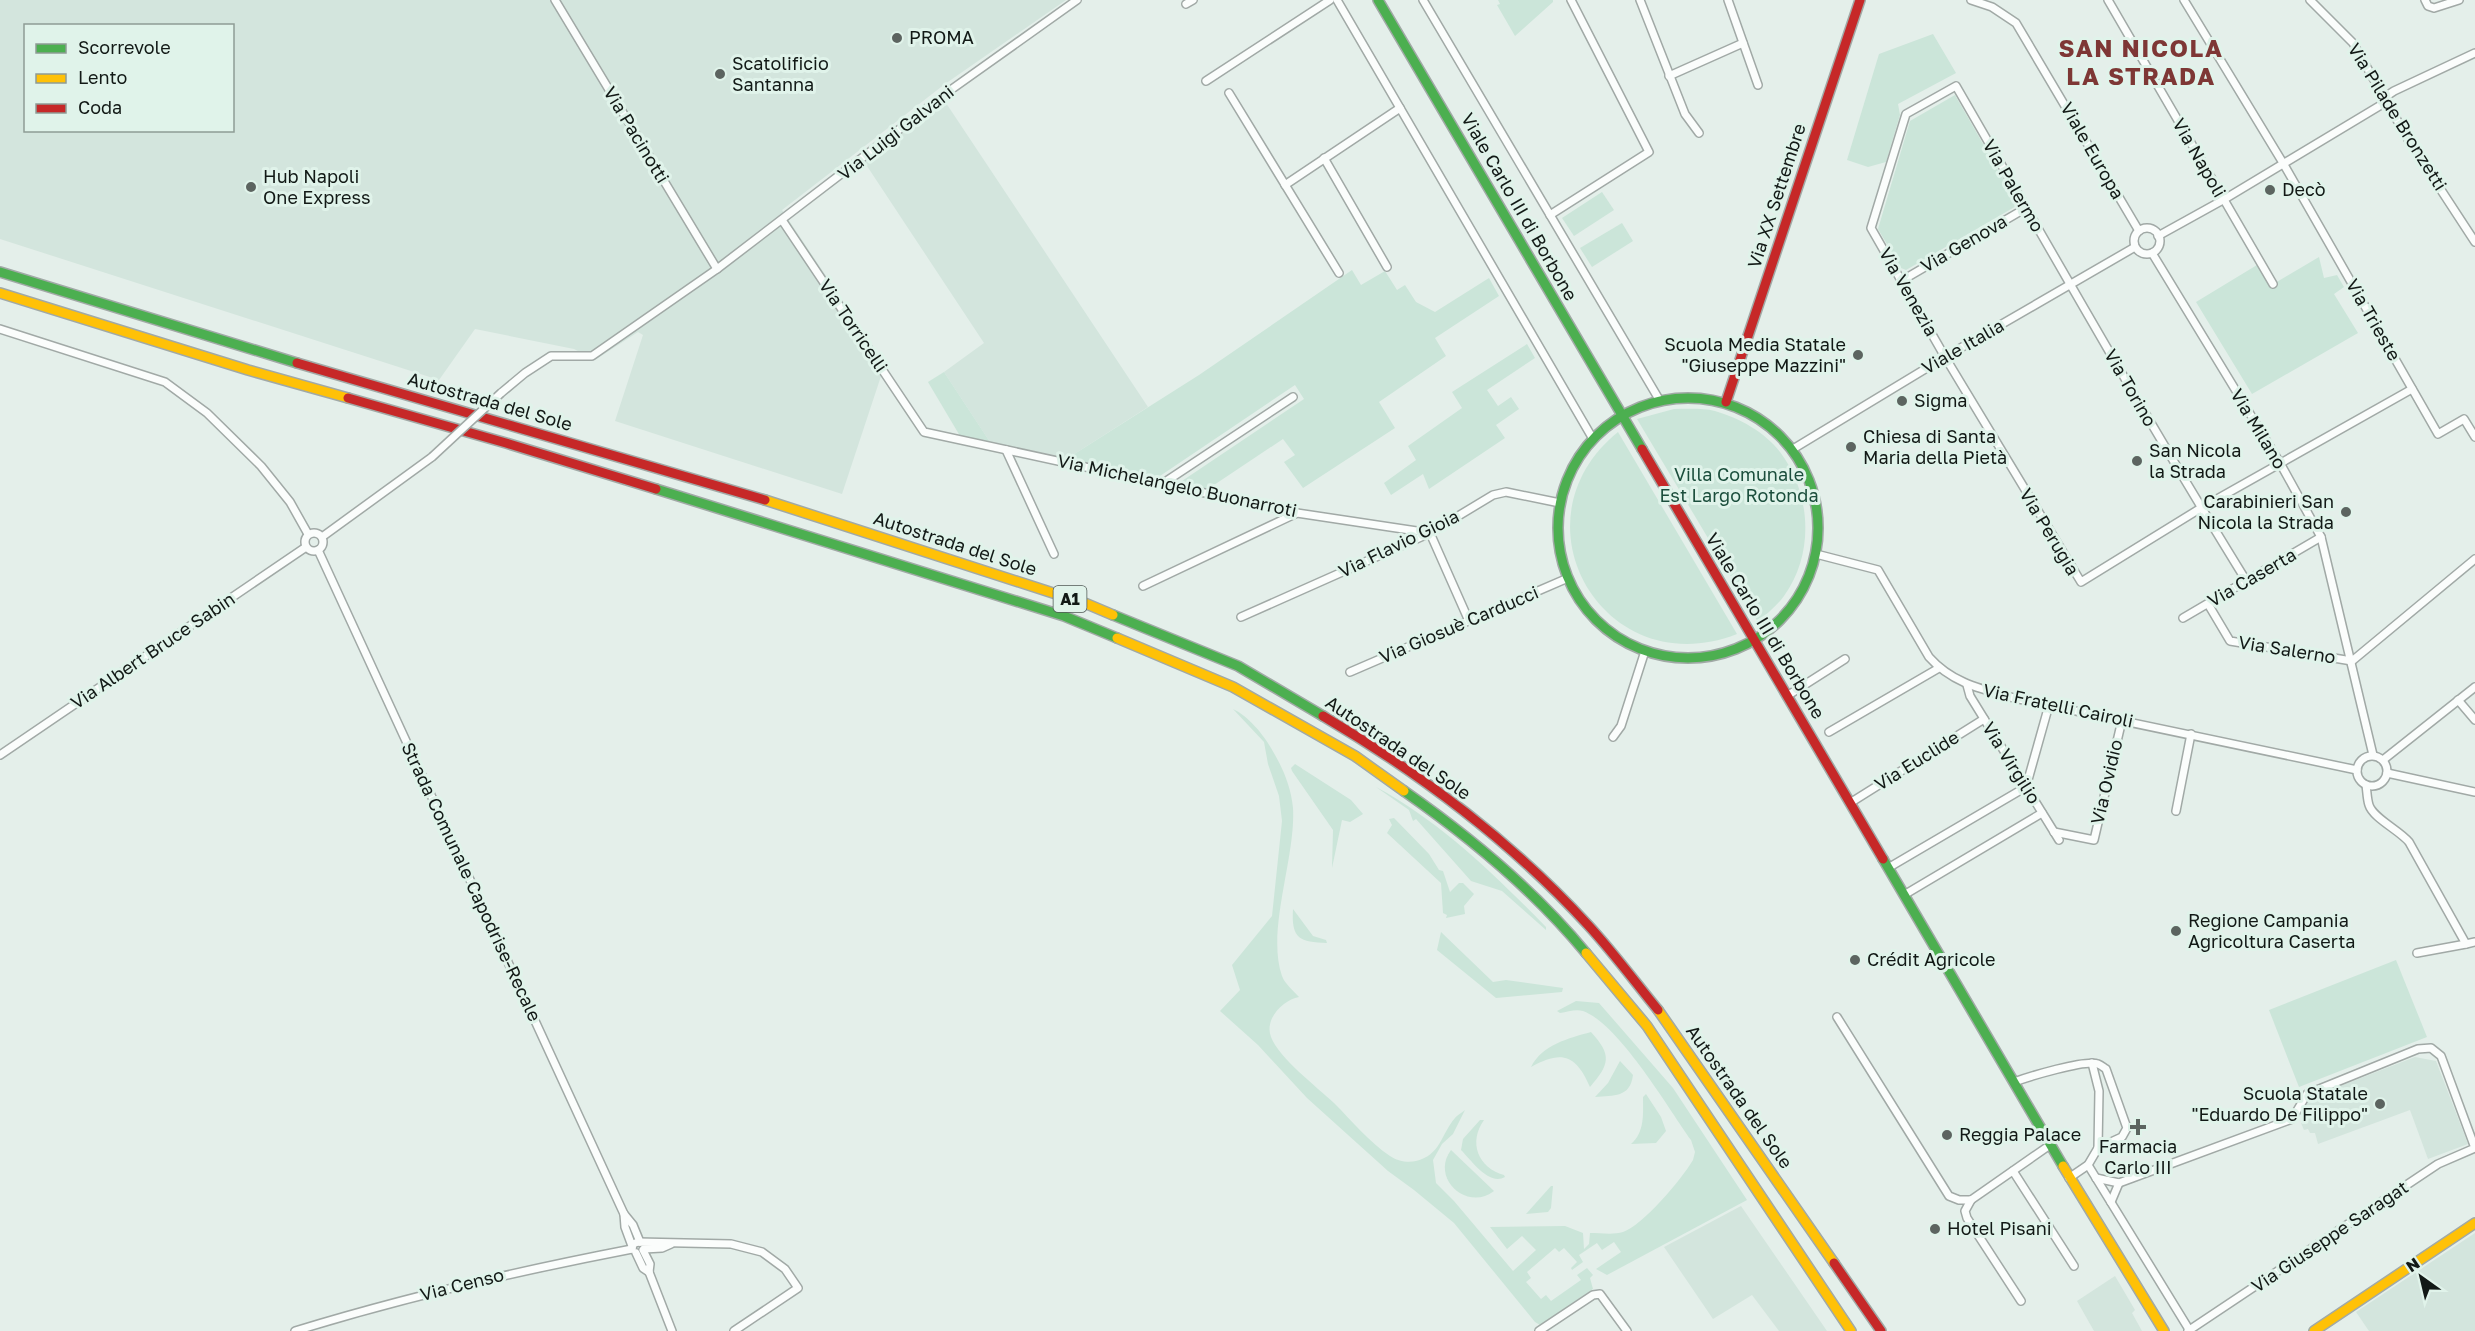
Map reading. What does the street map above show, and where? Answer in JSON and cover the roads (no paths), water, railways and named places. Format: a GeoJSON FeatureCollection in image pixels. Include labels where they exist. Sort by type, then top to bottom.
{"type":"FeatureCollection","features":[{"type":"Feature","properties":{"kind":"main road","name":"Viale Carlo III di Borbone"},"geometry":{"type":"LineString","coordinates":[[1378,0],[2069,1178],[2162,1331]]}},
{"type":"Feature","properties":{"kind":"main road","name":"Via XX Settembre"},"geometry":{"type":"LineString","coordinates":[[1726,402],[1860,0]]}},
{"type":"Feature","properties":{"kind":"main road","name":"Autostrada del Sole"},"geometry":{"type":"LineString","coordinates":[[0,272],[249,350],[785,506],[1087,604],[1238,666],[1364,740],[1439,792],[1516,854],[1588,925],[1659,1011],[1881,1331]]}},
{"type":"Feature","properties":{"kind":"main road","name":"Autostrada del Sole"},"geometry":{"type":"LineString","coordinates":[[0,292],[248,370],[495,440],[1021,602],[1074,620],[1233,687],[1355,756],[1429,808],[1508,873],[1574,938],[1647,1026],[1851,1331]]}},
{"type":"Feature","properties":{"kind":"main road"},"geometry":{"type":"LineString","coordinates":[[1683,398],[1726,402],[1754,415],[1775,430],[1793,449],[1813,488],[1818,510],[1819,532],[1816,554],[1808,580],[1794,604],[1769,630],[1754,640],[1734,650],[1712,656],[1678,657],[1645,651],[1613,634],[1599,623],[1581,602],[1568,578],[1558,541],[1560,503],[1567,480],[1578,458],[1593,438],[1622,416],[1660,401],[1683,398]]}},
{"type":"Feature","properties":{"kind":"main road"},"geometry":{"type":"LineString","coordinates":[[2314,1331],[2475,1223]]}},
{"type":"Feature","properties":{"kind":"street","name":"Via Pacinotti"},"geometry":{"type":"LineString","coordinates":[[555,0],[717,269]]}},
{"type":"Feature","properties":{"kind":"street","name":"Via Luigi Galvani"},"geometry":{"type":"LineString","coordinates":[[322,537],[432,457],[525,373],[551,356],[592,356],[717,269],[952,89],[1077,0]]}},
{"type":"Feature","properties":{"kind":"street"},"geometry":{"type":"LineString","coordinates":[[1206,81],[1330,0]]}},
{"type":"Feature","properties":{"kind":"street"},"geometry":{"type":"LineString","coordinates":[[1336,0],[1593,438]]}},
{"type":"Feature","properties":{"kind":"street"},"geometry":{"type":"LineString","coordinates":[[1423,0],[1660,401]]}},
{"type":"Feature","properties":{"kind":"street"},"geometry":{"type":"LineString","coordinates":[[1550,215],[1649,152],[1571,0]]}},
{"type":"Feature","properties":{"kind":"street"},"geometry":{"type":"LineString","coordinates":[[1640,0],[1684,114],[1700,133]]}},
{"type":"Feature","properties":{"kind":"street","name":"Viale Europa"},"geometry":{"type":"LineString","coordinates":[[1971,0],[1992,7],[2016,23],[2139,231]]}},
{"type":"Feature","properties":{"kind":"street","name":"Via Napoli"},"geometry":{"type":"LineString","coordinates":[[2108,0],[2273,284]]}},
{"type":"Feature","properties":{"kind":"street","name":"Via Trieste"},"geometry":{"type":"LineString","coordinates":[[2184,0],[2283,163],[2438,434],[2464,419],[2475,437]]}},
{"type":"Feature","properties":{"kind":"street","name":"Via Pilade Bronzetti"},"geometry":{"type":"LineString","coordinates":[[2310,0],[2353,43],[2386,102],[2472,232],[2475,242]]}},
{"type":"Feature","properties":{"kind":"street"},"geometry":{"type":"LineString","coordinates":[[2425,0],[2428,6],[2434,8],[2459,0]]}},
{"type":"Feature","properties":{"kind":"street"},"geometry":{"type":"LineString","coordinates":[[1731,1],[1758,85]]}},
{"type":"Feature","properties":{"kind":"street"},"geometry":{"type":"LineString","coordinates":[[1669,76],[1743,43]]}},
{"type":"Feature","properties":{"kind":"street"},"geometry":{"type":"LineString","coordinates":[[2158,236],[2223,200],[2386,102],[2388,95],[2394,91],[2475,53]]}},
{"type":"Feature","properties":{"kind":"street","name":"Via Palermo"},"geometry":{"type":"LineString","coordinates":[[1871,228],[1906,114],[1956,86],[2071,285]]}},
{"type":"Feature","properties":{"kind":"street"},"geometry":{"type":"LineString","coordinates":[[1229,93],[1339,273]]}},
{"type":"Feature","properties":{"kind":"street"},"geometry":{"type":"LineString","coordinates":[[1285,184],[1400,108]]}},
{"type":"Feature","properties":{"kind":"street"},"geometry":{"type":"LineString","coordinates":[[1324,158],[1387,267]]}},
{"type":"Feature","properties":{"kind":"street","name":"Via Genova"},"geometry":{"type":"LineString","coordinates":[[1901,281],[2026,208]]}},
{"type":"Feature","properties":{"kind":"street","name":"Via Torricelli"},"geometry":{"type":"LineString","coordinates":[[782,220],[924,432]]}},
{"type":"Feature","properties":{"kind":"street","name":"Via Venezia"},"geometry":{"type":"LineString","coordinates":[[1871,228],[1945,357]]}},
{"type":"Feature","properties":{"kind":"street"},"geometry":{"type":"LineString","coordinates":[[2150,229],[2158,236],[2158,247],[2152,253],[2141,252],[2135,247],[2134,238],[2139,231],[2150,229]]}},
{"type":"Feature","properties":{"kind":"street","name":"Viale Italia"},"geometry":{"type":"LineString","coordinates":[[1793,449],[1945,357],[2135,247]]}},
{"type":"Feature","properties":{"kind":"street","name":"Via Milano"},"geometry":{"type":"LineString","coordinates":[[2152,253],[2280,463],[2321,537],[2373,755]]}},
{"type":"Feature","properties":{"kind":"street","name":"Via Torino"},"geometry":{"type":"LineString","coordinates":[[2071,285],[2201,508],[2247,582]]}},
{"type":"Feature","properties":{"kind":"street"},"geometry":{"type":"LineString","coordinates":[[0,329],[165,382],[207,413],[261,466],[291,502],[308,534]]}},
{"type":"Feature","properties":{"kind":"street","name":"Via Perugia"},"geometry":{"type":"LineString","coordinates":[[1945,357],[2081,582],[2201,508]]}},
{"type":"Feature","properties":{"kind":"street"},"geometry":{"type":"LineString","coordinates":[[2201,508],[2412,389]]}},
{"type":"Feature","properties":{"kind":"street"},"geometry":{"type":"LineString","coordinates":[[1162,484],[1293,397]]}},
{"type":"Feature","properties":{"kind":"street","name":"Via Michelangelo Buonarroti"},"geometry":{"type":"LineString","coordinates":[[924,432],[1298,513],[1430,533]]}},
{"type":"Feature","properties":{"kind":"street"},"geometry":{"type":"LineString","coordinates":[[1006,450],[1053,554]]}},
{"type":"Feature","properties":{"kind":"street","name":"Via Flavio Gioia"},"geometry":{"type":"LineString","coordinates":[[1241,617],[1430,533],[1493,495],[1506,492],[1560,503]]}},
{"type":"Feature","properties":{"kind":"street"},"geometry":{"type":"LineString","coordinates":[[1143,586],[1298,513]]}},
{"type":"Feature","properties":{"kind":"street"},"geometry":{"type":"LineString","coordinates":[[314,532],[322,537],[322,546],[318,550],[310,550],[306,547],[305,539],[308,534],[314,532]]}},
{"type":"Feature","properties":{"kind":"street"},"geometry":{"type":"LineString","coordinates":[[1430,533],[1469,621]]}},
{"type":"Feature","properties":{"kind":"street","name":"Via Caserta"},"geometry":{"type":"LineString","coordinates":[[2183,618],[2321,537]]}},
{"type":"Feature","properties":{"kind":"street","name":"Via Albert Bruce Sabin"},"geometry":{"type":"LineString","coordinates":[[0,755],[306,547]]}},
{"type":"Feature","properties":{"kind":"street","name":"Strada Comunale Capodrise-Recale"},"geometry":{"type":"LineString","coordinates":[[318,550],[624,1214],[625,1227],[638,1248],[643,1268],[649,1272],[670,1329]]}},
{"type":"Feature","properties":{"kind":"street","name":"Via Fratelli Cairoli"},"geometry":{"type":"LineString","coordinates":[[1816,554],[1878,570],[1929,657],[1939,668],[1967,685],[2049,705],[2357,770]]}},
{"type":"Feature","properties":{"kind":"street"},"geometry":{"type":"LineString","coordinates":[[2352,661],[2475,559]]}},
{"type":"Feature","properties":{"kind":"street","name":"Via Giosuè Carducci"},"geometry":{"type":"LineString","coordinates":[[1350,672],[1568,578]]}},
{"type":"Feature","properties":{"kind":"street","name":"Via Salerno"},"geometry":{"type":"LineString","coordinates":[[2208,604],[2230,641],[2352,661]]}},
{"type":"Feature","properties":{"kind":"street"},"geometry":{"type":"LineString","coordinates":[[1613,737],[1621,726],[1645,651]]}},
{"type":"Feature","properties":{"kind":"street"},"geometry":{"type":"LineString","coordinates":[[1787,696],[1845,659]]}},
{"type":"Feature","properties":{"kind":"street"},"geometry":{"type":"LineString","coordinates":[[1829,732],[1939,668]]}},
{"type":"Feature","properties":{"kind":"street","name":"Via Virgilio"},"geometry":{"type":"LineString","coordinates":[[1967,685],[1970,696],[2059,840]]}},
{"type":"Feature","properties":{"kind":"street"},"geometry":{"type":"LineString","coordinates":[[2383,760],[2475,687]]}},
{"type":"Feature","properties":{"kind":"street"},"geometry":{"type":"LineString","coordinates":[[2458,700],[2475,720]]}},
{"type":"Feature","properties":{"kind":"street"},"geometry":{"type":"LineString","coordinates":[[1888,868],[2026,787],[2049,705]]}},
{"type":"Feature","properties":{"kind":"street","name":"Via Euclide"},"geometry":{"type":"LineString","coordinates":[[1851,803],[1984,719]]}},
{"type":"Feature","properties":{"kind":"street","name":"Via Ovidio"},"geometry":{"type":"LineString","coordinates":[[2054,832],[2094,840],[2122,720]]}},
{"type":"Feature","properties":{"kind":"street"},"geometry":{"type":"LineString","coordinates":[[2176,811],[2192,734]]}},
{"type":"Feature","properties":{"kind":"street"},"geometry":{"type":"LineString","coordinates":[[2373,755],[2383,760],[2387,773],[2377,785],[2366,785],[2359,779],[2357,770],[2362,759],[2373,755]]}},
{"type":"Feature","properties":{"kind":"street"},"geometry":{"type":"LineString","coordinates":[[2387,773],[2473,790]]}},
{"type":"Feature","properties":{"kind":"street"},"geometry":{"type":"LineString","coordinates":[[2366,785],[2369,806],[2374,813],[2395,828],[2409,842],[2466,944]]}},
{"type":"Feature","properties":{"kind":"street"},"geometry":{"type":"LineString","coordinates":[[1904,895],[2042,813]]}},
{"type":"Feature","properties":{"kind":"street"},"geometry":{"type":"LineString","coordinates":[[2417,953],[2475,942]]}},
{"type":"Feature","properties":{"kind":"street"},"geometry":{"type":"LineString","coordinates":[[1837,1017],[1950,1196],[1959,1200],[1971,1200]]}},
{"type":"Feature","properties":{"kind":"street"},"geometry":{"type":"LineString","coordinates":[[2096,1178],[2119,1183],[2292,1119],[2307,1094],[2424,1047],[2437,1051],[2444,1061],[2475,1148]]}},
{"type":"Feature","properties":{"kind":"street"},"geometry":{"type":"LineString","coordinates":[[2069,1178],[2088,1165],[2098,1148],[2099,1091],[2092,1063]]}},
{"type":"Feature","properties":{"kind":"street"},"geometry":{"type":"LineString","coordinates":[[2014,1082],[2092,1063],[2100,1064],[2106,1069],[2127,1128],[2122,1137],[2098,1148]]}},
{"type":"Feature","properties":{"kind":"street"},"geometry":{"type":"LineString","coordinates":[[2021,1300],[1967,1218],[1965,1211],[1971,1200],[2050,1145]]}},
{"type":"Feature","properties":{"kind":"street","name":"Via Giuseppe Saragat"},"geometry":{"type":"LineString","coordinates":[[2190,1331],[2438,1164],[2475,1148]]}},
{"type":"Feature","properties":{"kind":"street"},"geometry":{"type":"LineString","coordinates":[[2088,1165],[2190,1331]]}},
{"type":"Feature","properties":{"kind":"street"},"geometry":{"type":"LineString","coordinates":[[2013,1171],[2074,1266]]}},
{"type":"Feature","properties":{"kind":"street"},"geometry":{"type":"LineString","coordinates":[[2111,1202],[2119,1183]]}},
{"type":"Feature","properties":{"kind":"street","name":"Via Censo"},"geometry":{"type":"LineString","coordinates":[[295,1331],[426,1293],[662,1241],[671,1244],[731,1244],[762,1252],[785,1269],[798,1288],[734,1331]]}},
{"type":"Feature","properties":{"kind":"street"},"geometry":{"type":"LineString","coordinates":[[1539,1331],[1593,1295],[1600,1294],[1627,1331]]}},
{"type":"Feature","properties":{"kind":"place","name":"PROMA"},"geometry":{"type":"Point","coordinates":[897,38]}},
{"type":"Feature","properties":{"kind":"place","name":"Scatolificio Santanna"},"geometry":{"type":"Point","coordinates":[720,74]}},
{"type":"Feature","properties":{"kind":"place","name":"Hub Napoli One Express"},"geometry":{"type":"Point","coordinates":[251,187]}},
{"type":"Feature","properties":{"kind":"place","name":"Decò"},"geometry":{"type":"Point","coordinates":[2270,190]}},
{"type":"Feature","properties":{"kind":"place","name":"Scuola Media Statale \"Giuseppe Mazzini\""},"geometry":{"type":"Point","coordinates":[1858,355]}},
{"type":"Feature","properties":{"kind":"place","name":"Sigma"},"geometry":{"type":"Point","coordinates":[1902,401]}},
{"type":"Feature","properties":{"kind":"place","name":"Chiesa di Santa Maria della Pietà"},"geometry":{"type":"Point","coordinates":[1851,447]}},
{"type":"Feature","properties":{"kind":"place","name":"San Nicola la Strada"},"geometry":{"type":"Point","coordinates":[2137,461]}},
{"type":"Feature","properties":{"kind":"place","name":"Carabinieri San Nicola la Strada"},"geometry":{"type":"Point","coordinates":[2346,512]}},
{"type":"Feature","properties":{"kind":"place","name":"Regione Campania Agricoltura Caserta"},"geometry":{"type":"Point","coordinates":[2176,931]}},
{"type":"Feature","properties":{"kind":"place","name":"Crédit Agricole"},"geometry":{"type":"Point","coordinates":[1855,960]}},
{"type":"Feature","properties":{"kind":"place","name":"Scuola Statale \"Eduardo De Filippo\""},"geometry":{"type":"Point","coordinates":[2380,1104]}},
{"type":"Feature","properties":{"kind":"place","name":"Farmacia Carlo III"},"geometry":{"type":"Point","coordinates":[2138,1127]}},
{"type":"Feature","properties":{"kind":"place","name":"Reggia Palace"},"geometry":{"type":"Point","coordinates":[1947,1135]}},
{"type":"Feature","properties":{"kind":"place","name":"Hotel Pisani"},"geometry":{"type":"Point","coordinates":[1935,1229]}},
{"type":"Feature","properties":{"kind":"district","name":"SAN NICOLA LA STRADA"},"geometry":{"type":"Point","coordinates":[2141,63]}},
{"type":"Feature","properties":{"kind":"park label","name":"Villa Comunale Est Largo Rotonda"},"geometry":{"type":"Point","coordinates":[1739,485]}}]}
